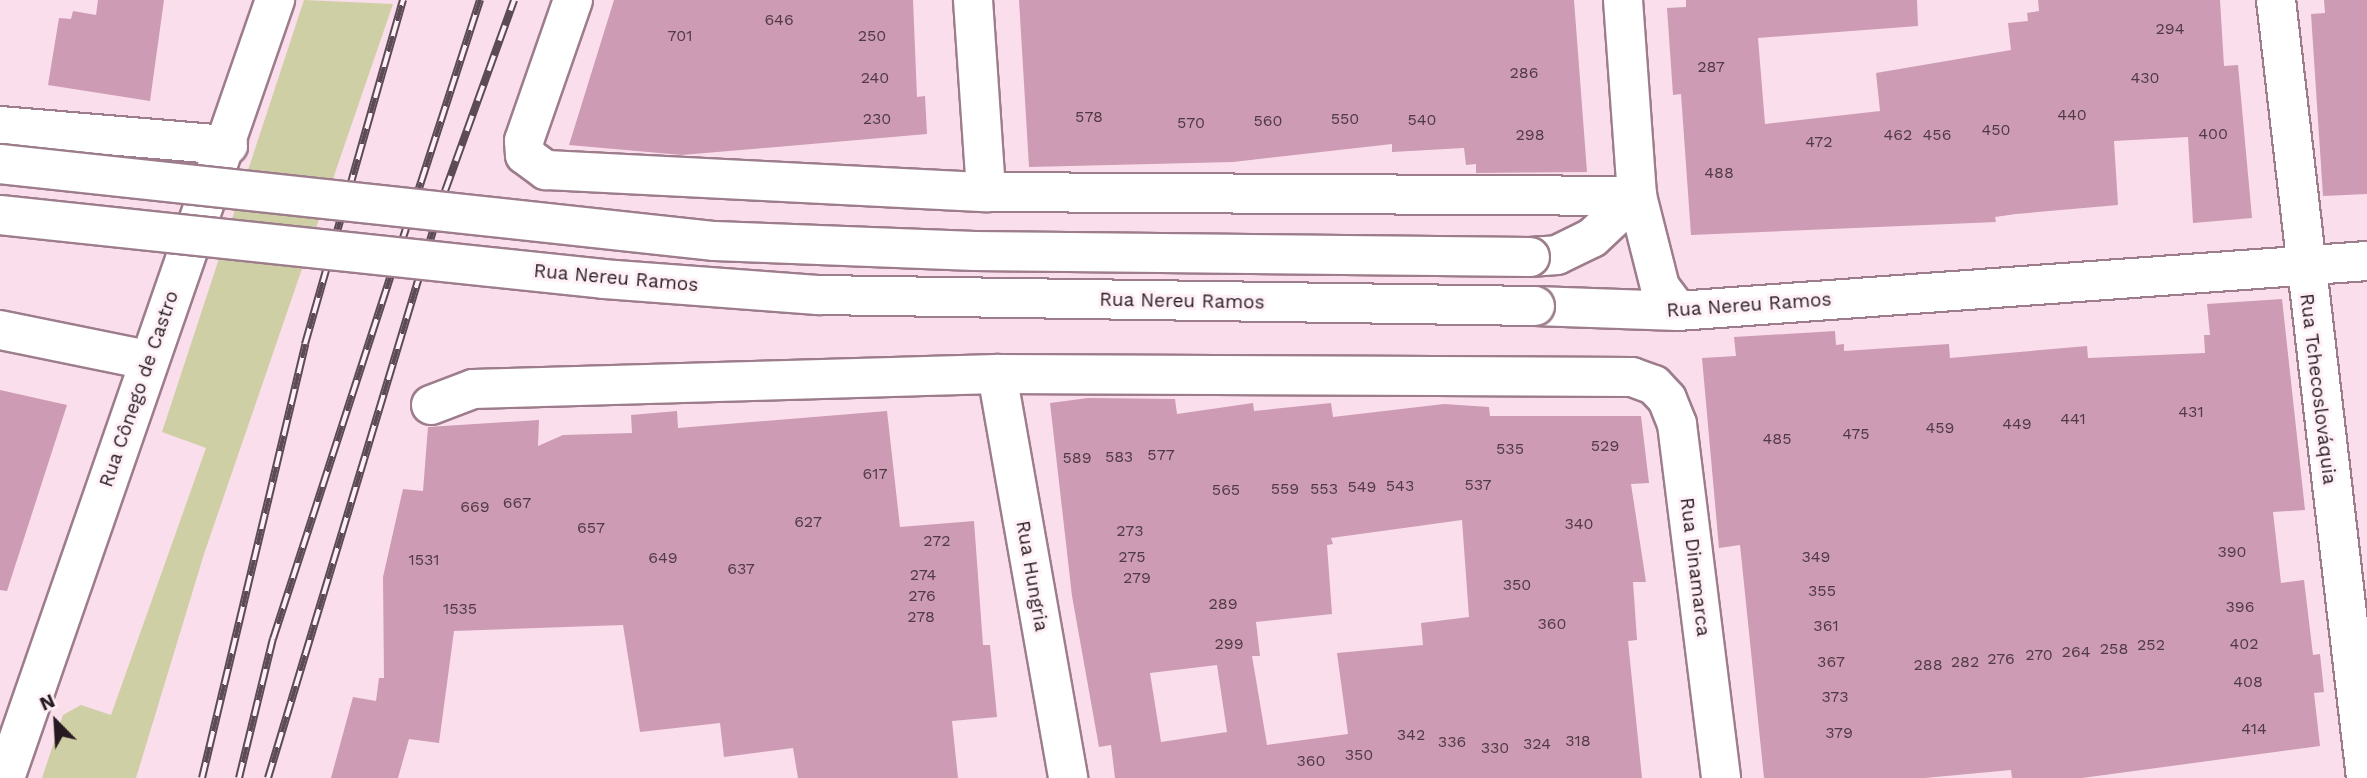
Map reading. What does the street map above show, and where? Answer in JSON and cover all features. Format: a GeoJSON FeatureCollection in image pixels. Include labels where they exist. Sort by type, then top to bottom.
{"type":"FeatureCollection","features":[{"type":"Feature","properties":{"kind":"street","name":"Rua Cônego de Castro"},"geometry":{"type":"LineString","coordinates":[[5,778],[148,360],[228,145],[275,0]]}},
{"type":"Feature","properties":{"kind":"street"},"geometry":{"type":"LineString","coordinates":[[573,0],[524,141],[525,155],[546,170],[986,192],[1637,196]]}},
{"type":"Feature","properties":{"kind":"street"},"geometry":{"type":"LineString","coordinates":[[973,0],[986,192]]}},
{"type":"Feature","properties":{"kind":"street"},"geometry":{"type":"LineString","coordinates":[[1623,0],[1637,196],[1660,287],[1678,311]]}},
{"type":"Feature","properties":{"kind":"street","name":"Rua Tchecoslováquia"},"geometry":{"type":"LineString","coordinates":[[2276,0],[2303,265],[2366,778]]}},
{"type":"Feature","properties":{"kind":"street"},"geometry":{"type":"LineString","coordinates":[[0,126],[228,145]]}},
{"type":"Feature","properties":{"kind":"street"},"geometry":{"type":"LineString","coordinates":[[0,163],[715,241],[975,251],[1530,257],[1558,255],[1592,238],[1637,196]]}},
{"type":"Feature","properties":{"kind":"street","name":"Rua Nereu Ramos"},"geometry":{"type":"LineString","coordinates":[[0,215],[604,279],[818,295],[1535,306],[1678,311],[2367,261]]}},
{"type":"Feature","properties":{"kind":"street"},"geometry":{"type":"LineString","coordinates":[[0,330],[148,360]]}},
{"type":"Feature","properties":{"kind":"street"},"geometry":{"type":"LineString","coordinates":[[431,405],[473,389],[997,373]]}},
{"type":"Feature","properties":{"kind":"street","name":"Rua Dinamarca"},"geometry":{"type":"LineString","coordinates":[[997,373],[1632,377],[1661,392],[1677,424],[1721,778]]}},
{"type":"Feature","properties":{"kind":"street","name":"Rua Hungria"},"geometry":{"type":"LineString","coordinates":[[997,373],[1068,778]]}},
{"type":"Feature","properties":{"kind":"green space"},"geometry":{"type":"Polygon","coordinates":[[[304,0],[393,4],[204,554],[136,778],[42,778],[63,715],[81,705],[111,715],[206,448],[162,432],[304,0]]]}},
{"type":"Feature","properties":{"kind":"building"},"geometry":{"type":"Polygon","coordinates":[[[98,0],[164,0],[150,101],[48,85],[59,18],[71,19],[73,11],[96,15],[98,0]]]}},
{"type":"Feature","properties":{"kind":"building"},"geometry":{"type":"Polygon","coordinates":[[[614,0],[913,0],[917,97],[925,96],[927,134],[682,155],[569,145],[614,0]]]}},
{"type":"Feature","properties":{"kind":"building"},"geometry":{"type":"Polygon","coordinates":[[[1019,0],[1574,0],[1587,172],[1476,173],[1476,164],[1466,165],[1464,148],[1392,152],[1392,144],[1233,162],[1029,167],[1019,0]]]}},
{"type":"Feature","properties":{"kind":"building"},"geometry":{"type":"Polygon","coordinates":[[[1686,0],[1917,0],[1918,26],[1758,38],[1765,124],[1880,111],[1876,73],[2011,50],[2008,23],[2028,21],[2027,13],[2039,11],[2038,0],[2220,0],[2224,66],[2238,65],[2252,218],[2193,223],[2188,137],[2114,141],[2118,205],[2016,214],[1995,217],[1996,222],[1691,235],[1681,94],[1673,95],[1667,8],[1686,7],[1686,0]]]}},
{"type":"Feature","properties":{"kind":"building"},"geometry":{"type":"Polygon","coordinates":[[[2324,0],[2367,0],[2367,194],[2323,196],[2311,14],[2325,13],[2324,0]]]}},
{"type":"Feature","properties":{"kind":"building"},"geometry":{"type":"Polygon","coordinates":[[[2282,299],[2305,510],[2273,512],[2281,583],[2304,580],[2313,655],[2320,654],[2324,692],[2314,693],[2320,746],[2082,778],[2012,778],[2011,770],[1925,778],[1764,778],[1740,545],[1719,548],[1702,358],[1736,356],[1734,337],[1835,331],[1836,345],[1844,344],[1844,351],[1949,344],[1950,358],[2087,346],[2088,358],[2205,353],[2204,335],[2210,335],[2207,304],[2282,299]]]}},
{"type":"Feature","properties":{"kind":"building"},"geometry":{"type":"Polygon","coordinates":[[[0,390],[67,405],[7,591],[0,590],[0,390]]]}},
{"type":"Feature","properties":{"kind":"building"},"geometry":{"type":"Polygon","coordinates":[[[1088,398],[1175,399],[1177,414],[1253,403],[1254,411],[1331,403],[1333,417],[1444,404],[1489,407],[1490,416],[1641,416],[1649,483],[1631,484],[1646,582],[1633,582],[1637,640],[1628,641],[1642,778],[1115,778],[1111,745],[1099,747],[1072,596],[1050,403],[1088,398]],[[1462,520],[1331,538],[1333,544],[1327,545],[1332,614],[1256,622],[1260,656],[1252,656],[1267,745],[1348,734],[1337,653],[1423,645],[1421,623],[1469,617],[1462,520]],[[1217,665],[1150,673],[1161,742],[1227,732],[1217,665]]]}},
{"type":"Feature","properties":{"kind":"building"},"geometry":{"type":"Polygon","coordinates":[[[677,411],[678,428],[887,411],[900,527],[974,521],[983,645],[990,645],[997,717],[952,721],[958,778],[798,778],[793,748],[724,757],[720,723],[640,732],[623,625],[454,631],[439,743],[409,739],[398,778],[331,778],[353,697],[376,701],[379,678],[384,678],[383,577],[403,489],[423,491],[428,427],[539,420],[538,446],[563,435],[632,433],[631,415],[677,411]]]}},
{"type":"Feature","properties":{"kind":"railway"},"geometry":{"type":"LineString","coordinates":[[202,778],[305,344],[403,0]]}},
{"type":"Feature","properties":{"kind":"railway"},"geometry":{"type":"LineString","coordinates":[[239,778],[273,639],[480,0]]}},
{"type":"Feature","properties":{"kind":"railway"},"geometry":{"type":"LineString","coordinates":[[268,778],[445,191],[514,0]]}}]}
